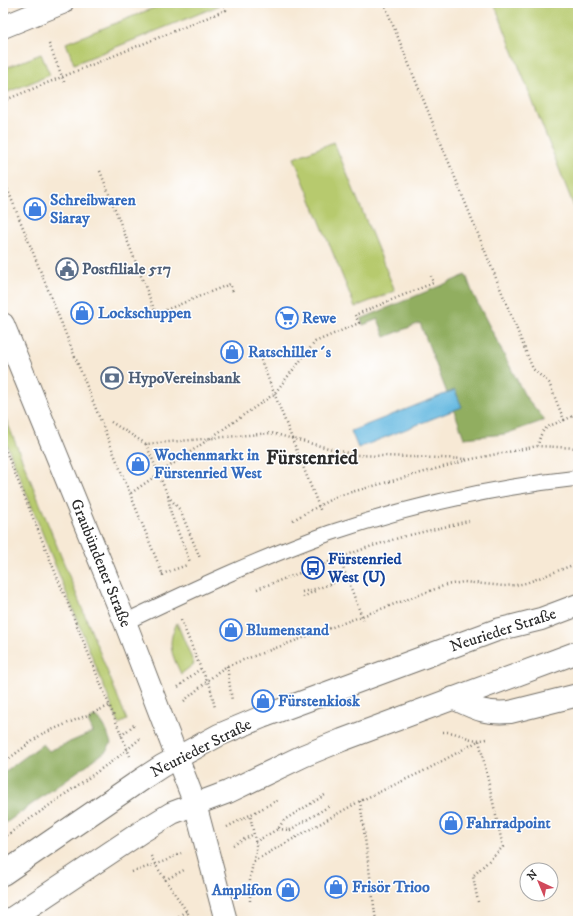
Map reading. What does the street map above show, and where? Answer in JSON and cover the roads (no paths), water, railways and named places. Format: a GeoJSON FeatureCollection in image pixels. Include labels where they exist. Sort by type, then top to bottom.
{"type":"FeatureCollection","features":[{"type":"Feature","properties":{"kind":"main road"},"geometry":{"type":"LineString","coordinates":[[3,27],[62,3]]}},
{"type":"Feature","properties":{"kind":"main road","name":"Graubündener Straße"},"geometry":{"type":"LineString","coordinates":[[3,324],[125,622],[178,757],[195,804],[226,921]]}},
{"type":"Feature","properties":{"kind":"main road","name":"Neurieder Straße"},"geometry":{"type":"LineString","coordinates":[[3,874],[142,779],[178,757],[219,736],[262,717],[497,630],[541,619],[578,605]]}},
{"type":"Feature","properties":{"kind":"main road"},"geometry":{"type":"LineString","coordinates":[[8,921],[172,813],[228,792],[302,756],[578,652]]}},
{"type":"Feature","properties":{"kind":"main road"},"geometry":{"type":"LineString","coordinates":[[453,698],[477,710],[491,713],[510,712],[578,695]]}},
{"type":"Feature","properties":{"kind":"lane"},"geometry":{"type":"LineString","coordinates":[[125,622],[172,599],[225,576],[330,534],[396,513],[489,491],[578,478]]}},
{"type":"Feature","properties":{"kind":"water"},"geometry":{"type":"Polygon","coordinates":[[[455,390],[462,407],[358,448],[351,431],[455,390]]]}},
{"type":"Feature","properties":{"kind":"place","name":"Schreibwaren Siaray"},"geometry":{"type":"Point","coordinates":[35,209]}},
{"type":"Feature","properties":{"kind":"place","name":"Postfiliale 517"},"geometry":{"type":"Point","coordinates":[67,269]}},
{"type":"Feature","properties":{"kind":"place","name":"Lockschuppen"},"geometry":{"type":"Point","coordinates":[82,313]}},
{"type":"Feature","properties":{"kind":"place","name":"Rewe"},"geometry":{"type":"Point","coordinates":[287,318]}},
{"type":"Feature","properties":{"kind":"place","name":"Ratschiller´s"},"geometry":{"type":"Point","coordinates":[232,352]}},
{"type":"Feature","properties":{"kind":"place","name":"HypoVereinsbank"},"geometry":{"type":"Point","coordinates":[112,378]}},
{"type":"Feature","properties":{"kind":"place","name":"Wochenmarkt in Fürstenried West"},"geometry":{"type":"Point","coordinates":[138,464]}},
{"type":"Feature","properties":{"kind":"place","name":"Fürstenried West (U)"},"geometry":{"type":"Point","coordinates":[313,568]}},
{"type":"Feature","properties":{"kind":"place","name":"Blumenstand"},"geometry":{"type":"Point","coordinates":[231,630]}},
{"type":"Feature","properties":{"kind":"place","name":"Fürstenkiosk"},"geometry":{"type":"Point","coordinates":[263,701]}},
{"type":"Feature","properties":{"kind":"place","name":"Fahrradpoint"},"geometry":{"type":"Point","coordinates":[451,823]}},
{"type":"Feature","properties":{"kind":"place","name":"Frisör Trioo"},"geometry":{"type":"Point","coordinates":[336,887]}},
{"type":"Feature","properties":{"kind":"place","name":"Amplifon"},"geometry":{"type":"Point","coordinates":[288,890]}},
{"type":"Feature","properties":{"kind":"district","name":"Fürstenried"},"geometry":{"type":"Point","coordinates":[312,458]}}]}
